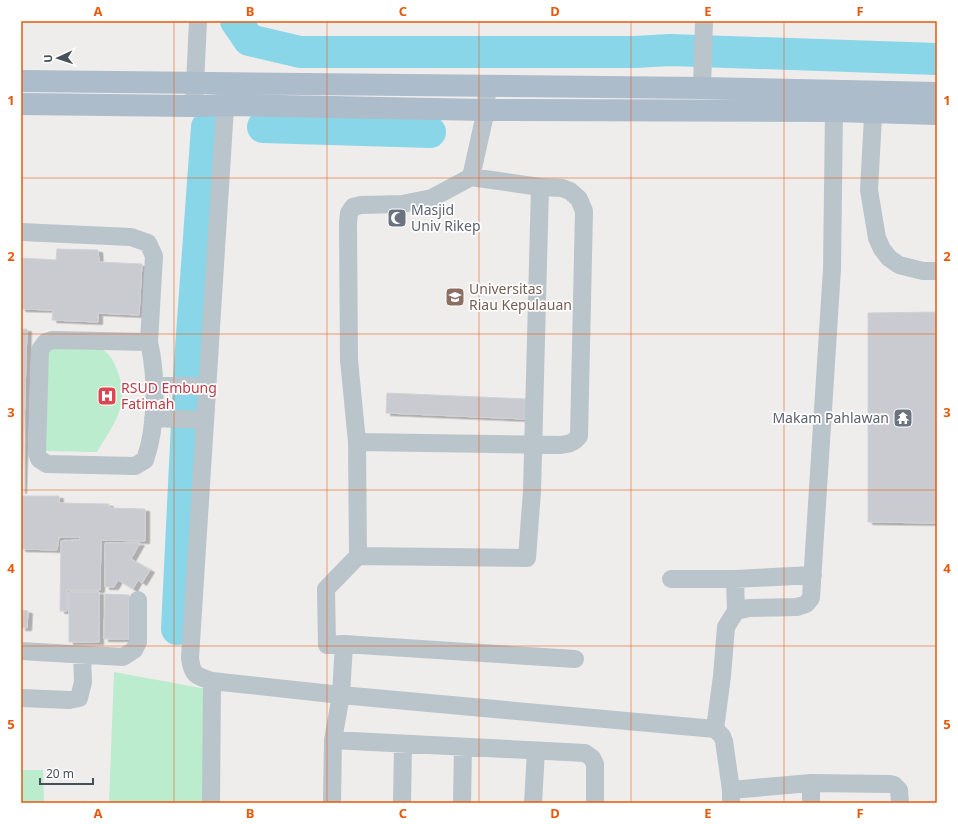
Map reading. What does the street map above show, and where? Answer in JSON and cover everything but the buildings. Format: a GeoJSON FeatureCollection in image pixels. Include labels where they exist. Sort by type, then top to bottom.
{"type":"FeatureCollection","features":[{"type":"Feature","properties":{"kind":"main road"},"geometry":{"type":"LineString","coordinates":[[21,81],[194,84],[702,88],[874,102],[937,114]]}},
{"type":"Feature","properties":{"kind":"main road"},"geometry":{"type":"LineString","coordinates":[[21,104],[226,105],[834,118],[874,102],[937,93]]}},
{"type":"Feature","properties":{"kind":"street"},"geometry":{"type":"LineString","coordinates":[[194,106],[198,21]]}},
{"type":"Feature","properties":{"kind":"street"},"geometry":{"type":"LineString","coordinates":[[702,88],[704,21]]}},
{"type":"Feature","properties":{"kind":"street"},"geometry":{"type":"LineString","coordinates":[[226,84],[226,105],[201,386],[190,658],[194,674],[212,681],[341,695],[715,729],[724,740],[731,797],[811,783],[894,785],[900,792],[900,803]]}},
{"type":"Feature","properties":{"kind":"street"},"geometry":{"type":"LineString","coordinates":[[471,178],[486,110],[487,86]]}},
{"type":"Feature","properties":{"kind":"street"},"geometry":{"type":"LineString","coordinates":[[874,102],[869,190],[877,238],[889,258],[899,265],[923,271],[937,271]]}},
{"type":"Feature","properties":{"kind":"street"},"geometry":{"type":"LineString","coordinates":[[736,611],[749,608],[797,608],[806,604],[811,598],[832,268],[834,118]]}},
{"type":"Feature","properties":{"kind":"street"},"geometry":{"type":"LineString","coordinates":[[357,442],[533,444],[569,444],[575,442],[579,436],[584,211],[579,199],[570,191],[562,188],[540,187],[471,178],[432,198],[402,204],[361,205],[353,207],[349,213],[349,360],[357,442],[358,556],[326,589],[327,645],[344,644],[575,659]]}},
{"type":"Feature","properties":{"kind":"street"},"geometry":{"type":"LineString","coordinates":[[358,556],[527,558],[532,491],[540,187]]}},
{"type":"Feature","properties":{"kind":"street"},"geometry":{"type":"LineString","coordinates":[[21,232],[131,237],[148,243],[154,256],[149,342],[158,385],[157,418],[145,460],[135,466],[47,464],[39,459],[37,453],[40,350],[46,342],[53,340],[149,342]]}},
{"type":"Feature","properties":{"kind":"street"},"geometry":{"type":"LineString","coordinates":[[158,385],[201,386]]}},
{"type":"Feature","properties":{"kind":"street"},"geometry":{"type":"LineString","coordinates":[[157,418],[200,420]]}},
{"type":"Feature","properties":{"kind":"street"},"geometry":{"type":"LineString","coordinates":[[671,579],[735,579],[813,575]]}},
{"type":"Feature","properties":{"kind":"street"},"geometry":{"type":"LineString","coordinates":[[715,729],[722,676],[726,627],[736,611],[735,579]]}},
{"type":"Feature","properties":{"kind":"street"},"geometry":{"type":"LineString","coordinates":[[21,651],[123,657],[134,650],[138,642],[138,600]]}},
{"type":"Feature","properties":{"kind":"street"},"geometry":{"type":"LineString","coordinates":[[332,803],[333,740],[341,695],[344,644]]}},
{"type":"Feature","properties":{"kind":"street"},"geometry":{"type":"LineString","coordinates":[[21,698],[69,700],[79,698],[83,682],[82,655]]}},
{"type":"Feature","properties":{"kind":"street"},"geometry":{"type":"LineString","coordinates":[[211,803],[212,681]]}},
{"type":"Feature","properties":{"kind":"street"},"geometry":{"type":"LineString","coordinates":[[333,740],[585,753],[592,758],[594,764],[595,803]]}},
{"type":"Feature","properties":{"kind":"street"},"geometry":{"type":"LineString","coordinates":[[402,803],[403,744]]}},
{"type":"Feature","properties":{"kind":"street"},"geometry":{"type":"LineString","coordinates":[[462,803],[463,747]]}},
{"type":"Feature","properties":{"kind":"street"},"geometry":{"type":"LineString","coordinates":[[533,803],[536,751]]}},
{"type":"Feature","properties":{"kind":"street"},"geometry":{"type":"LineString","coordinates":[[811,783],[811,803]]}},
{"type":"Feature","properties":{"kind":"green space"},"geometry":{"type":"Polygon","coordinates":[[[50,348],[103,350],[110,356],[115,364],[121,382],[121,404],[119,413],[114,423],[97,452],[44,451],[45,353],[50,348]]]}},
{"type":"Feature","properties":{"kind":"green space"},"geometry":{"type":"Polygon","coordinates":[[[114,672],[212,690],[213,803],[109,803],[114,672]]]}},
{"type":"Feature","properties":{"kind":"green space"},"geometry":{"type":"Polygon","coordinates":[[[21,770],[43,770],[44,803],[21,803],[21,770]]]}},
{"type":"Feature","properties":{"kind":"waterway"},"geometry":{"type":"LineString","coordinates":[[236,21],[249,40],[300,52],[635,52],[670,50],[937,59]]}},
{"type":"Feature","properties":{"kind":"waterway"},"geometry":{"type":"LineString","coordinates":[[177,629],[190,362],[207,127]]}},
{"type":"Feature","properties":{"kind":"waterway"},"geometry":{"type":"LineString","coordinates":[[263,127],[430,132]]}},
{"type":"Feature","properties":{"kind":"place","name":"Masjid Univ Rikep"},"geometry":{"type":"Point","coordinates":[397,218]}},
{"type":"Feature","properties":{"kind":"place","name":"Universitas Riau Kepulauan"},"geometry":{"type":"Point","coordinates":[455,297]}},
{"type":"Feature","properties":{"kind":"place","name":"RSUD Embung Fatimah"},"geometry":{"type":"Point","coordinates":[107,396]}},
{"type":"Feature","properties":{"kind":"place","name":"Makam Pahlawan"},"geometry":{"type":"Point","coordinates":[903,418]}}]}
